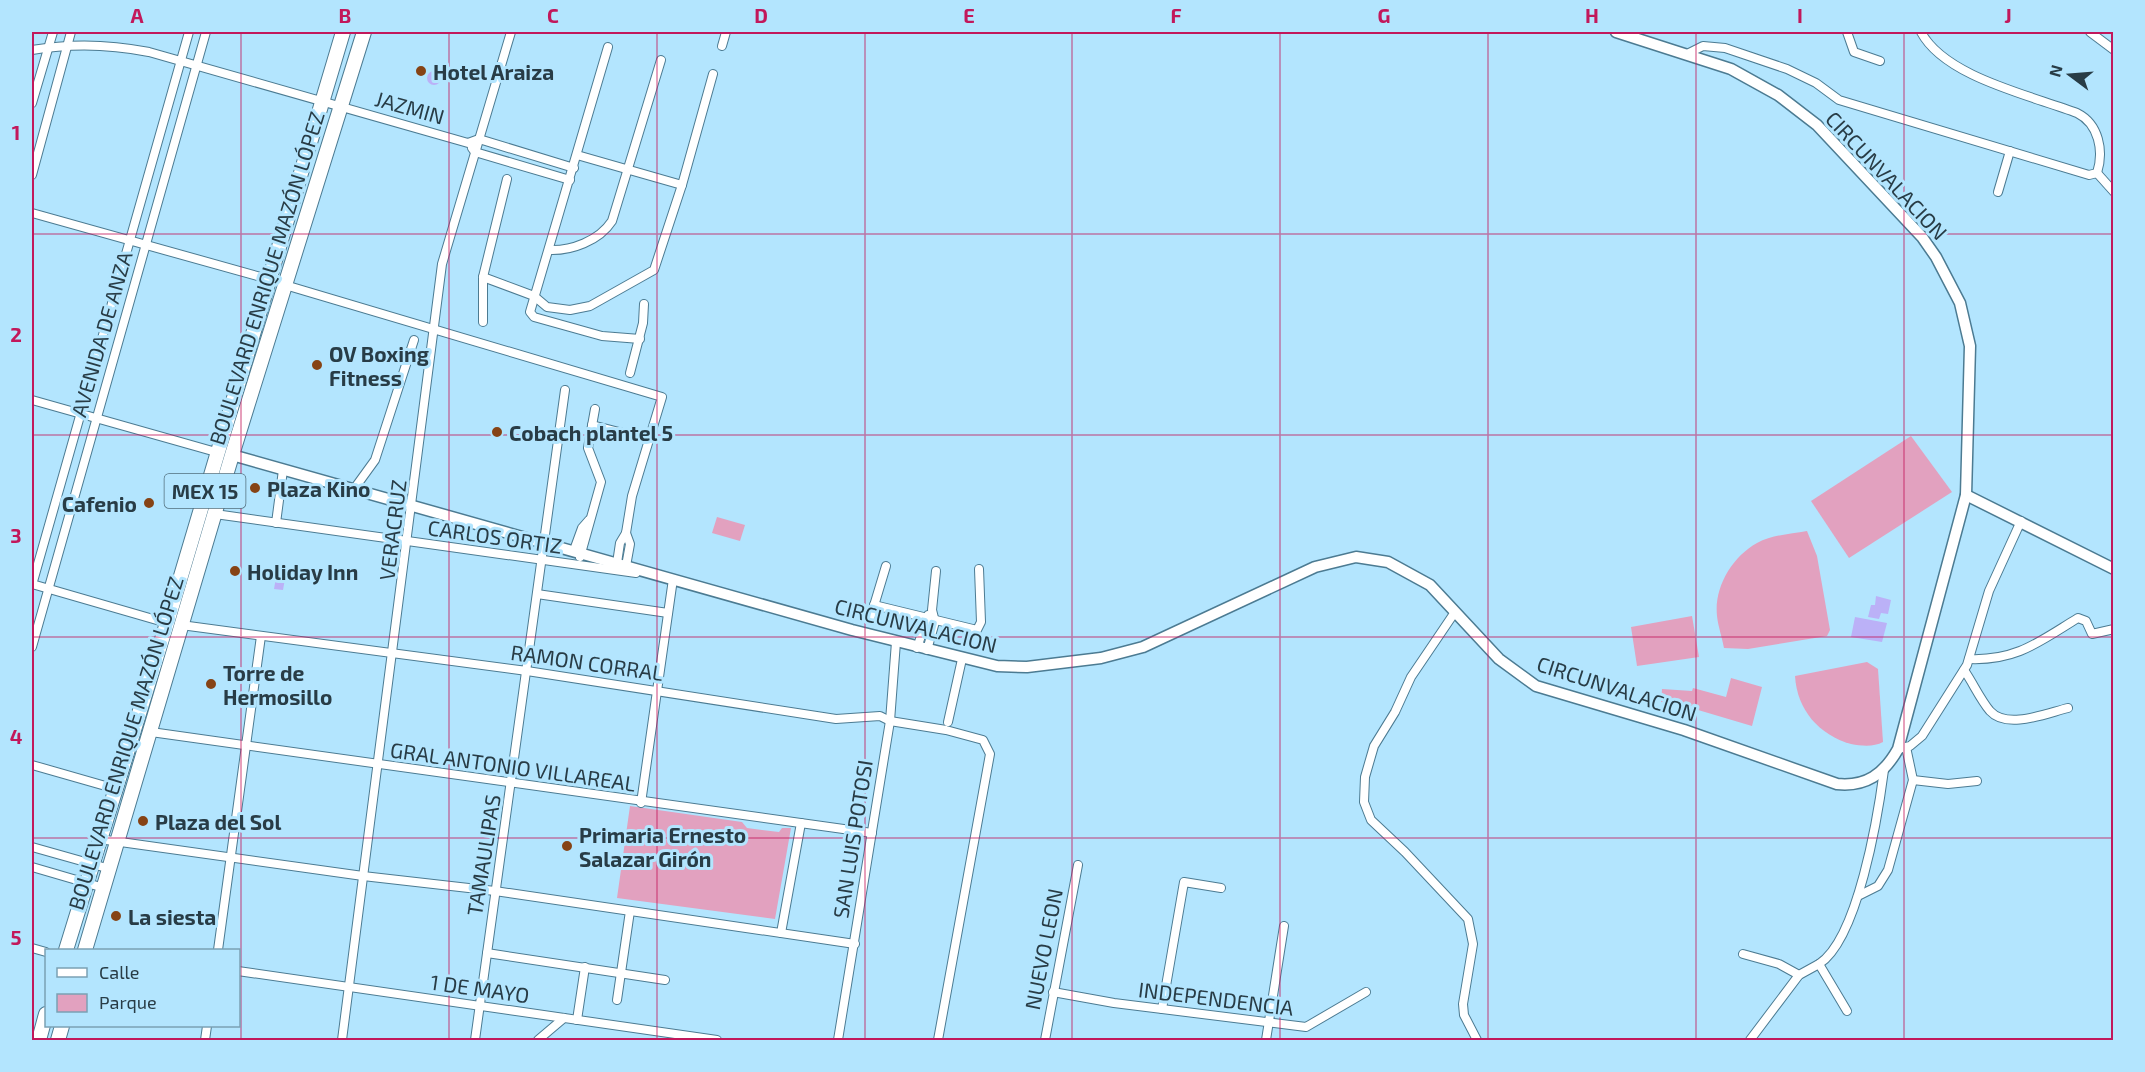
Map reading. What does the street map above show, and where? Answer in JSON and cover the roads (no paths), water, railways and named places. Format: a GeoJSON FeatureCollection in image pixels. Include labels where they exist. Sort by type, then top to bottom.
{"type":"FeatureCollection","features":[{"type":"Feature","properties":{"kind":"main road","name":"MEX 15"},"geometry":{"type":"LineString","coordinates":[[67,949],[343,32]]}},
{"type":"Feature","properties":{"kind":"main road","name":"BOULEVARD ENRIQUE MAZÓN LÓPEZ"},"geometry":{"type":"LineString","coordinates":[[85,949],[232,455],[364,32]]}},
{"type":"Feature","properties":{"kind":"main road"},"geometry":{"type":"LineString","coordinates":[[39,1041],[45,1018]]}},
{"type":"Feature","properties":{"kind":"street"},"geometry":{"type":"LineString","coordinates":[[32,103],[52,32]]}},
{"type":"Feature","properties":{"kind":"street"},"geometry":{"type":"LineString","coordinates":[[32,175],[71,32]]}},
{"type":"Feature","properties":{"kind":"street","name":"AVENIDA DE ANZA"},"geometry":{"type":"LineString","coordinates":[[32,584],[189,32]]}},
{"type":"Feature","properties":{"kind":"street","name":"AVENIDA DE ANZA"},"geometry":{"type":"LineString","coordinates":[[32,647],[206,32]]}},
{"type":"Feature","properties":{"kind":"street","name":"VERACRUZ"},"geometry":{"type":"LineString","coordinates":[[342,1041],[413,505],[442,264],[511,32]]}},
{"type":"Feature","properties":{"kind":"street"},"geometry":{"type":"LineString","coordinates":[[722,46],[726,32]]}},
{"type":"Feature","properties":{"kind":"street","name":"CIRCUNVALACION"},"geometry":{"type":"LineString","coordinates":[[232,455],[896,642],[997,666],[1027,667],[1101,658],[1143,647],[1316,567],[1356,557],[1388,562],[1430,585],[1500,659],[1536,686],[1684,730],[1837,784],[1852,786],[1865,782],[1884,770],[1902,748],[1966,495],[1970,346],[1960,303],[1936,257],[1900,214],[1811,120],[1749,78],[1687,54],[1616,32]]}},
{"type":"Feature","properties":{"kind":"street"},"geometry":{"type":"LineString","coordinates":[[1847,32],[1854,52],[1880,61]]}},
{"type":"Feature","properties":{"kind":"street"},"geometry":{"type":"LineString","coordinates":[[1921,32],[1936,54],[1962,70],[2086,118],[2095,132],[2100,148],[2097,173],[2114,192]]}},
{"type":"Feature","properties":{"kind":"street"},"geometry":{"type":"LineString","coordinates":[[2090,32],[2114,50]]}},
{"type":"Feature","properties":{"kind":"street","name":"JAZMIN"},"geometry":{"type":"LineString","coordinates":[[32,50],[67,44],[128,48],[468,142],[478,139]]}},
{"type":"Feature","properties":{"kind":"street"},"geometry":{"type":"LineString","coordinates":[[1687,54],[1703,46],[1725,48],[1787,69],[1816,83],[1839,100],[2089,175],[2097,173]]}},
{"type":"Feature","properties":{"kind":"street"},"geometry":{"type":"LineString","coordinates":[[608,47],[530,312],[534,317],[603,336],[640,339]]}},
{"type":"Feature","properties":{"kind":"street"},"geometry":{"type":"LineString","coordinates":[[549,250],[571,250],[608,227],[628,170],[661,60]]}},
{"type":"Feature","properties":{"kind":"street"},"geometry":{"type":"LineString","coordinates":[[483,277],[534,296],[554,309],[580,309],[649,274],[657,265],[713,74]]}},
{"type":"Feature","properties":{"kind":"street"},"geometry":{"type":"LineString","coordinates":[[478,139],[573,168]]}},
{"type":"Feature","properties":{"kind":"street","name":"JAZMIN"},"geometry":{"type":"LineString","coordinates":[[468,142],[475,152]]}},
{"type":"Feature","properties":{"kind":"street"},"geometry":{"type":"LineString","coordinates":[[1998,192],[2010,151]]}},
{"type":"Feature","properties":{"kind":"street"},"geometry":{"type":"LineString","coordinates":[[475,152],[570,180]]}},
{"type":"Feature","properties":{"kind":"street"},"geometry":{"type":"LineString","coordinates":[[578,155],[682,186]]}},
{"type":"Feature","properties":{"kind":"street"},"geometry":{"type":"LineString","coordinates":[[540,171],[543,159]]}},
{"type":"Feature","properties":{"kind":"street"},"geometry":{"type":"LineString","coordinates":[[483,322],[483,277],[507,179]]}},
{"type":"Feature","properties":{"kind":"street"},"geometry":{"type":"LineString","coordinates":[[32,213],[268,279]]}},
{"type":"Feature","properties":{"kind":"street"},"geometry":{"type":"LineString","coordinates":[[285,285],[662,397],[632,496],[626,533],[630,544],[621,564]]}},
{"type":"Feature","properties":{"kind":"street"},"geometry":{"type":"LineString","coordinates":[[115,292],[131,297]]}},
{"type":"Feature","properties":{"kind":"street"},"geometry":{"type":"LineString","coordinates":[[630,373],[640,339],[644,304]]}},
{"type":"Feature","properties":{"kind":"street"},"geometry":{"type":"LineString","coordinates":[[354,489],[375,460],[414,340]]}},
{"type":"Feature","properties":{"kind":"street","name":"TAMAULIPAS"},"geometry":{"type":"LineString","coordinates":[[475,1041],[512,784],[542,541],[565,390]]}},
{"type":"Feature","properties":{"kind":"street"},"geometry":{"type":"LineString","coordinates":[[32,400],[216,452]]}},
{"type":"Feature","properties":{"kind":"street"},"geometry":{"type":"LineString","coordinates":[[578,566],[578,551],[602,482],[588,448],[596,409]]}},
{"type":"Feature","properties":{"kind":"street"},"geometry":{"type":"LineString","coordinates":[[592,425],[623,433]]}},
{"type":"Feature","properties":{"kind":"street"},"geometry":{"type":"LineString","coordinates":[[276,523],[283,470]]}},
{"type":"Feature","properties":{"kind":"street"},"geometry":{"type":"LineString","coordinates":[[1966,495],[2114,569]]}},
{"type":"Feature","properties":{"kind":"street","name":"CARLOS ORTIZ"},"geometry":{"type":"LineString","coordinates":[[215,514],[668,578]]}},
{"type":"Feature","properties":{"kind":"street"},"geometry":{"type":"LineString","coordinates":[[1858,896],[1878,886],[1888,870],[1913,780],[1902,748],[1927,729],[1965,670],[1989,591],[2021,521]]}},
{"type":"Feature","properties":{"kind":"street"},"geometry":{"type":"LineString","coordinates":[[870,619],[886,566]]}},
{"type":"Feature","properties":{"kind":"street"},"geometry":{"type":"LineString","coordinates":[[874,605],[974,631],[980,628],[981,622],[979,569]]}},
{"type":"Feature","properties":{"kind":"street"},"geometry":{"type":"LineString","coordinates":[[922,649],[935,622],[932,610],[936,571]]}},
{"type":"Feature","properties":{"kind":"street"},"geometry":{"type":"LineString","coordinates":[[640,802],[668,613],[668,578]]}},
{"type":"Feature","properties":{"kind":"street"},"geometry":{"type":"LineString","coordinates":[[32,584],[167,622]]}},
{"type":"Feature","properties":{"kind":"street"},"geometry":{"type":"LineString","coordinates":[[537,594],[668,613]]}},
{"type":"Feature","properties":{"kind":"street"},"geometry":{"type":"LineString","coordinates":[[922,649],[925,619],[932,610]]}},
{"type":"Feature","properties":{"kind":"street"},"geometry":{"type":"LineString","coordinates":[[1455,612],[1411,677],[1395,712],[1374,746],[1365,777],[1364,802],[1371,820],[1406,852],[1468,919],[1473,944],[1463,1004],[1464,1015],[1478,1041]]}},
{"type":"Feature","properties":{"kind":"street"},"geometry":{"type":"LineString","coordinates":[[1970,659],[1990,659],[2021,652],[2079,618],[2086,621],[2092,634],[2114,629]]}},
{"type":"Feature","properties":{"kind":"street","name":"RAMON CORRAL"},"geometry":{"type":"LineString","coordinates":[[182,626],[527,671],[836,719],[880,716],[890,721],[946,730],[983,740],[990,754],[938,1041]]}},
{"type":"Feature","properties":{"kind":"street"},"geometry":{"type":"LineString","coordinates":[[218,949],[244,746],[261,636]]}},
{"type":"Feature","properties":{"kind":"street","name":"SAN LUIS POTOSI"},"geometry":{"type":"LineString","coordinates":[[838,1041],[890,721],[896,642]]}},
{"type":"Feature","properties":{"kind":"street"},"geometry":{"type":"LineString","coordinates":[[948,722],[962,659]]}},
{"type":"Feature","properties":{"kind":"street"},"geometry":{"type":"LineString","coordinates":[[1965,670],[1990,711],[2002,719],[2016,720],[2068,708]]}},
{"type":"Feature","properties":{"kind":"street","name":"GRAL ANTONIO VILLAREAL"},"geometry":{"type":"LineString","coordinates":[[151,732],[872,833]]}},
{"type":"Feature","properties":{"kind":"street"},"geometry":{"type":"LineString","coordinates":[[32,765],[116,789]]}},
{"type":"Feature","properties":{"kind":"street"},"geometry":{"type":"LineString","coordinates":[[1750,1041],[1799,975],[1830,956],[1843,938],[1858,896],[1884,770]]}},
{"type":"Feature","properties":{"kind":"street"},"geometry":{"type":"LineString","coordinates":[[1913,780],[1948,784],[1977,781]]}},
{"type":"Feature","properties":{"kind":"street"},"geometry":{"type":"LineString","coordinates":[[781,933],[801,823]]}},
{"type":"Feature","properties":{"kind":"street"},"geometry":{"type":"LineString","coordinates":[[99,838],[363,876],[495,891],[855,944]]}},
{"type":"Feature","properties":{"kind":"street"},"geometry":{"type":"LineString","coordinates":[[32,847],[110,869]]}},
{"type":"Feature","properties":{"kind":"street","name":"NUEVO LEON"},"geometry":{"type":"LineString","coordinates":[[1045,1041],[1078,865]]}},
{"type":"Feature","properties":{"kind":"street"},"geometry":{"type":"LineString","coordinates":[[32,867],[104,888]]}},
{"type":"Feature","properties":{"kind":"street"},"geometry":{"type":"LineString","coordinates":[[1162,1009],[1184,882],[1221,888]]}},
{"type":"Feature","properties":{"kind":"street"},"geometry":{"type":"LineString","coordinates":[[617,1000],[630,911]]}},
{"type":"Feature","properties":{"kind":"street"},"geometry":{"type":"LineString","coordinates":[[1266,1041],[1284,926]]}},
{"type":"Feature","properties":{"kind":"street"},"geometry":{"type":"LineString","coordinates":[[487,953],[665,980]]}},
{"type":"Feature","properties":{"kind":"street"},"geometry":{"type":"LineString","coordinates":[[1743,954],[1779,964],[1799,975]]}},
{"type":"Feature","properties":{"kind":"street"},"geometry":{"type":"LineString","coordinates":[[1819,964],[1848,1011]]}},
{"type":"Feature","properties":{"kind":"street"},"geometry":{"type":"LineString","coordinates":[[577,1020],[585,967]]}},
{"type":"Feature","properties":{"kind":"street","name":"1 DE MAYO"},"geometry":{"type":"LineString","coordinates":[[240,971],[717,1041]]}},
{"type":"Feature","properties":{"kind":"street","name":"INDEPENDENCIA"},"geometry":{"type":"LineString","coordinates":[[1053,992],[1162,1009],[1306,1027],[1366,992]]}},
{"type":"Feature","properties":{"kind":"street"},"geometry":{"type":"LineString","coordinates":[[538,1041],[564,1018]]}},
{"type":"Feature","properties":{"kind":"place","name":"Hotel Araiza"},"geometry":{"type":"Point","coordinates":[421,71]}},
{"type":"Feature","properties":{"kind":"place","name":"OV Boxing Fitness"},"geometry":{"type":"Point","coordinates":[317,365]}},
{"type":"Feature","properties":{"kind":"place","name":"Cobach plantel 5"},"geometry":{"type":"Point","coordinates":[497,432]}},
{"type":"Feature","properties":{"kind":"place","name":"Plaza Kino"},"geometry":{"type":"Point","coordinates":[255,488]}},
{"type":"Feature","properties":{"kind":"place","name":"Cafenio"},"geometry":{"type":"Point","coordinates":[149,503]}},
{"type":"Feature","properties":{"kind":"place","name":"Holiday Inn"},"geometry":{"type":"Point","coordinates":[235,571]}},
{"type":"Feature","properties":{"kind":"place","name":"Torre de Hermosillo"},"geometry":{"type":"Point","coordinates":[211,684]}},
{"type":"Feature","properties":{"kind":"place","name":"Plaza del Sol"},"geometry":{"type":"Point","coordinates":[143,821]}},
{"type":"Feature","properties":{"kind":"place","name":"Primaria Ernesto Salazar Girón"},"geometry":{"type":"Point","coordinates":[567,846]}},
{"type":"Feature","properties":{"kind":"place","name":"La siesta"},"geometry":{"type":"Point","coordinates":[116,916]}}]}
